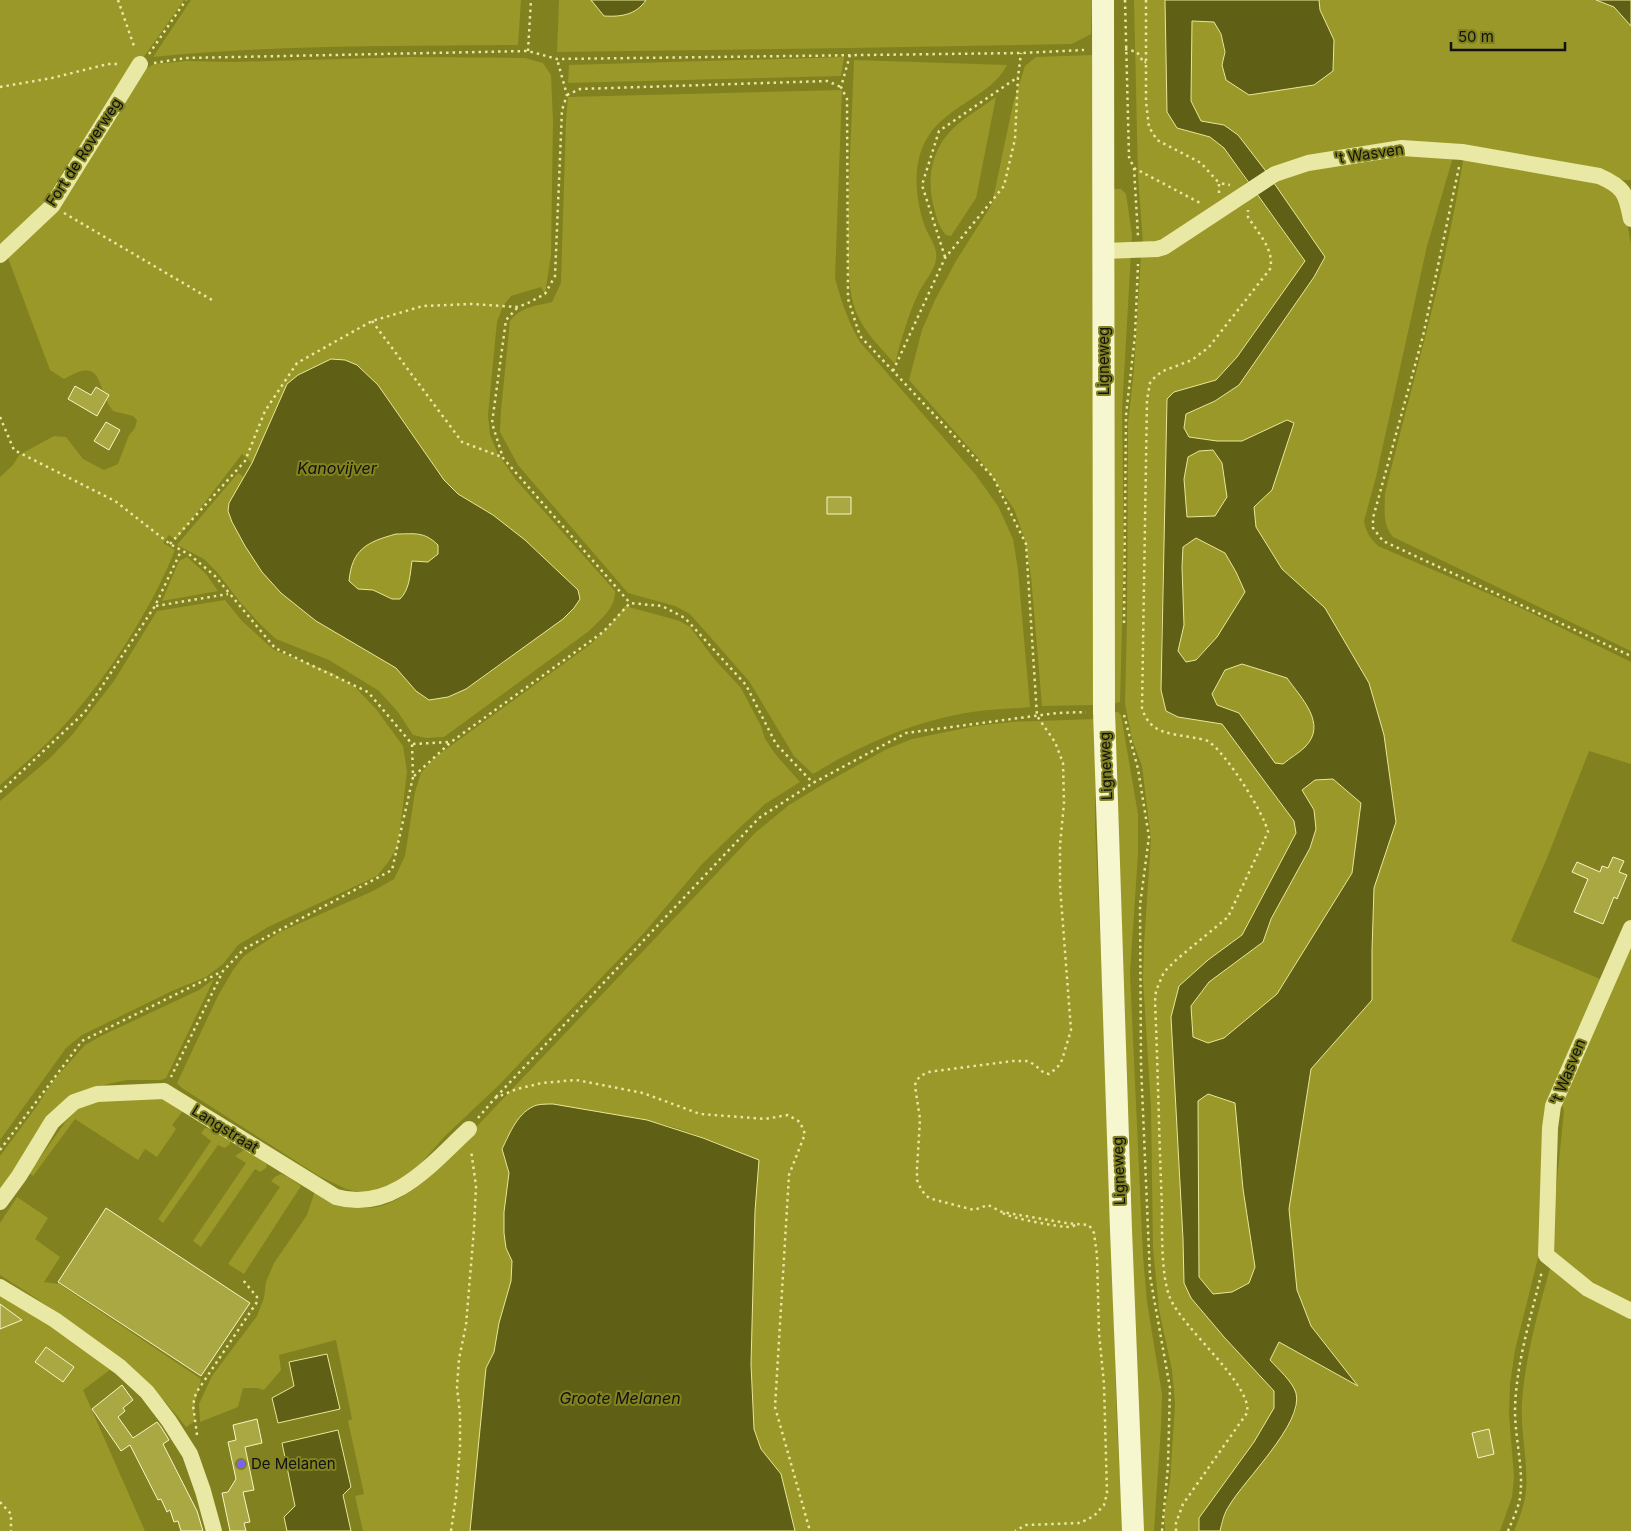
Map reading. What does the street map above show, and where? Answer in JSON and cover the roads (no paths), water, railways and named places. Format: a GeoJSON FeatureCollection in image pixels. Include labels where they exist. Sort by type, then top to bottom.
{"type":"FeatureCollection","features":[{"type":"Feature","properties":{"kind":"street","name":"Ligneweg"},"geometry":{"type":"LineString","coordinates":[[1103,0],[1114,49],[1104,251],[1120,1220],[1133,1531]]}},
{"type":"Feature","properties":{"kind":"street","name":"Fort de Roverweg"},"geometry":{"type":"LineString","coordinates":[[0,256],[52,206],[140,64]]}},
{"type":"Feature","properties":{"kind":"street","name":"'t Wasven"},"geometry":{"type":"LineString","coordinates":[[1104,251],[1157,250],[1170,245],[1275,174],[1308,164],[1402,148],[1462,152],[1599,176],[1614,182],[1623,190],[1628,202],[1631,219]]}},
{"type":"Feature","properties":{"kind":"street","name":"'t Wasven"},"geometry":{"type":"LineString","coordinates":[[1631,928],[1553,1106],[1550,1128],[1546,1255],[1588,1289],[1631,1311]]}},
{"type":"Feature","properties":{"kind":"street","name":"Langstraat"},"geometry":{"type":"LineString","coordinates":[[0,1202],[19,1176],[52,1122],[74,1102],[97,1094],[164,1091],[336,1197],[350,1201],[375,1197],[399,1190],[416,1178],[469,1129]]}},
{"type":"Feature","properties":{"kind":"street"},"geometry":{"type":"LineString","coordinates":[[0,1287],[55,1320],[120,1367],[147,1392],[169,1421],[190,1454],[214,1531]]}},
{"type":"Feature","properties":{"kind":"water"},"geometry":{"type":"Polygon","coordinates":[[[591,0],[646,0],[638,9],[628,14],[604,16],[591,0]]]}},
{"type":"Feature","properties":{"kind":"water"},"geometry":{"type":"Polygon","coordinates":[[[1165,0],[1319,0],[1320,10],[1334,40],[1333,71],[1314,85],[1249,95],[1226,80],[1222,65],[1225,52],[1221,34],[1214,22],[1192,21],[1191,101],[1201,121],[1224,125],[1238,135],[1265,170],[1325,257],[1314,277],[1239,385],[1215,401],[1186,414],[1184,428],[1189,437],[1217,441],[1242,441],[1287,420],[1294,423],[1272,490],[1254,507],[1256,527],[1282,569],[1325,608],[1369,683],[1384,735],[1396,822],[1374,888],[1372,1000],[1311,1069],[1289,1209],[1297,1290],[1311,1326],[1358,1386],[1279,1342],[1270,1360],[1292,1384],[1296,1393],[1296,1405],[1291,1420],[1282,1435],[1227,1509],[1220,1531],[1199,1531],[1199,1518],[1254,1442],[1274,1408],[1274,1391],[1191,1298],[1184,1283],[1171,1017],[1179,986],[1208,960],[1242,935],[1296,833],[1294,821],[1222,724],[1178,717],[1166,711],[1161,690],[1167,399],[1174,392],[1216,380],[1237,357],[1305,261],[1224,148],[1210,137],[1177,128],[1167,112],[1165,0]],[[1213,450],[1199,451],[1188,457],[1184,479],[1187,517],[1215,516],[1227,497],[1222,463],[1213,450]],[[1196,538],[1183,547],[1184,625],[1178,651],[1186,662],[1196,660],[1217,637],[1245,592],[1225,553],[1196,538]],[[1242,664],[1225,670],[1212,694],[1217,705],[1239,713],[1275,763],[1283,764],[1305,747],[1314,729],[1313,720],[1310,711],[1287,678],[1242,664]],[[1333,779],[1315,780],[1302,790],[1314,810],[1316,829],[1310,848],[1271,919],[1263,942],[1209,982],[1191,1006],[1193,1037],[1208,1043],[1224,1038],[1277,994],[1352,873],[1361,803],[1333,779]],[[1208,1094],[1198,1101],[1199,1277],[1213,1294],[1232,1292],[1249,1283],[1255,1267],[1243,1189],[1235,1103],[1208,1094]]]}},
{"type":"Feature","properties":{"kind":"water"},"geometry":{"type":"Polygon","coordinates":[[[1596,0],[1631,0],[1631,26],[1614,7],[1596,0]]]}},
{"type":"Feature","properties":{"kind":"water","name":"Kanovijver"},"geometry":{"type":"Polygon","coordinates":[[[331,359],[345,360],[357,365],[378,385],[444,480],[458,494],[493,515],[525,540],[578,590],[580,599],[574,608],[563,619],[466,689],[448,697],[429,700],[416,691],[396,668],[316,621],[281,593],[262,572],[245,546],[228,511],[229,503],[252,463],[287,384],[298,375],[331,359]],[[396,534],[369,544],[358,554],[351,570],[349,581],[358,589],[373,590],[392,599],[400,599],[408,586],[412,561],[428,562],[438,554],[438,545],[428,537],[418,534],[396,534]]]}},
{"type":"Feature","properties":{"kind":"water","name":"Groote Melanen"},"geometry":{"type":"Polygon","coordinates":[[[553,1104],[647,1120],[703,1138],[759,1160],[755,1211],[751,1364],[754,1429],[761,1449],[781,1474],[795,1531],[470,1531],[486,1368],[494,1352],[499,1323],[511,1281],[512,1261],[506,1248],[504,1233],[504,1212],[509,1173],[502,1149],[515,1123],[525,1112],[537,1105],[553,1104]]]}},
{"type":"Feature","properties":{"kind":"water"},"geometry":{"type":"Polygon","coordinates":[[[327,1354],[340,1409],[278,1423],[272,1398],[294,1386],[289,1362],[327,1354]]]}},
{"type":"Feature","properties":{"kind":"water"},"geometry":{"type":"Polygon","coordinates":[[[338,1430],[351,1487],[343,1495],[351,1531],[287,1531],[284,1517],[295,1506],[282,1443],[338,1430]]]}},
{"type":"Feature","properties":{"kind":"place","name":"De Melanen"},"geometry":{"type":"Point","coordinates":[241,1464]}}]}
